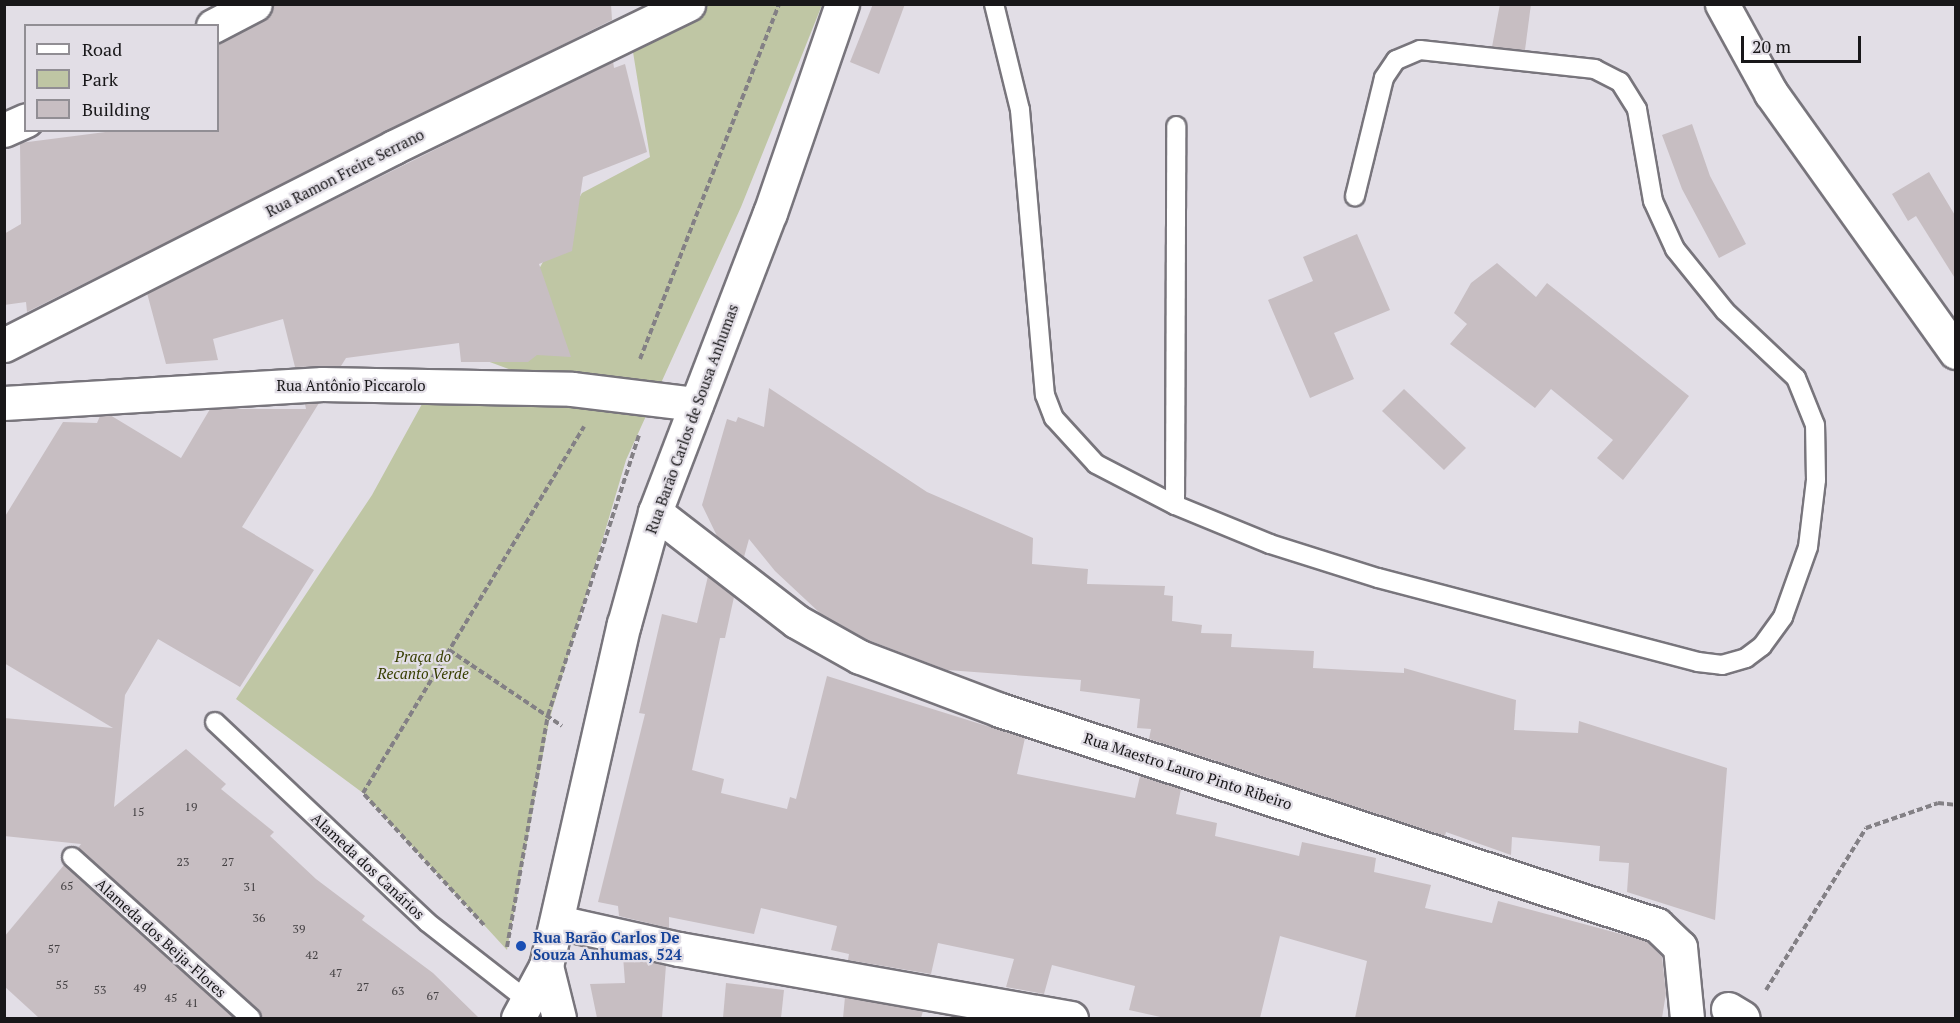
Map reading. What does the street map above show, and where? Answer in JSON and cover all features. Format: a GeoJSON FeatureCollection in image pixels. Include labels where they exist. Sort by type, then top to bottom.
{"type":"FeatureCollection","features":[{"type":"Feature","properties":{"kind":"street"},"geometry":{"type":"LineString","coordinates":[[217,24],[255,4]]}},
{"type":"Feature","properties":{"kind":"street","name":"Rua Ramon Freire Serrano"},"geometry":{"type":"LineString","coordinates":[[4,345],[394,147],[688,4]]}},
{"type":"Feature","properties":{"kind":"street","name":"Rua Barão Carlos de Sousa Anhumas"},"geometry":{"type":"LineString","coordinates":[[559,1018],[546,966],[558,922],[624,624],[655,512],[770,213],[842,4]]}},
{"type":"Feature","properties":{"kind":"street"},"geometry":{"type":"LineString","coordinates":[[1722,4],[1771,93],[1928,308],[1956,352]]}},
{"type":"Feature","properties":{"kind":"street"},"geometry":{"type":"LineString","coordinates":[[4,130],[24,121]]}},
{"type":"Feature","properties":{"kind":"street","name":"Rua Antônio Piccarolo"},"geometry":{"type":"LineString","coordinates":[[4,403],[322,384],[629,396],[696,404]]}},
{"type":"Feature","properties":{"kind":"street","name":"Rua Maestro Lauro Pinto Ribeiro"},"geometry":{"type":"LineString","coordinates":[[655,512],[796,621],[860,657],[1000,710],[1657,925],[1680,947],[1687,1018]]}},
{"type":"Feature","properties":{"kind":"street"},"geometry":{"type":"LineString","coordinates":[[558,922],[679,949],[1071,1018]]}},
{"type":"Feature","properties":{"kind":"street"},"geometry":{"type":"LineString","coordinates":[[523,1010],[546,966]]}},
{"type":"Feature","properties":{"kind":"lane"},"geometry":{"type":"LineString","coordinates":[[994,4],[1020,110],[1045,394],[1054,418],[1096,464],[1175,505],[1270,544],[1378,578],[1698,662],[1722,665],[1746,658],[1762,646],[1783,617],[1808,547],[1816,480],[1815,425],[1796,378],[1725,311],[1675,249],[1653,201],[1637,109],[1620,82],[1594,69],[1420,50],[1396,60],[1384,78],[1355,196]]}},
{"type":"Feature","properties":{"kind":"lane"},"geometry":{"type":"LineString","coordinates":[[1175,505],[1176,126]]}},
{"type":"Feature","properties":{"kind":"lane","name":"Alameda dos Canários"},"geometry":{"type":"LineString","coordinates":[[215,722],[523,1010]]}},
{"type":"Feature","properties":{"kind":"lane","name":"Alameda dos Beija-Flores"},"geometry":{"type":"LineString","coordinates":[[72,857],[251,1018]]}},
{"type":"Feature","properties":{"kind":"path"},"geometry":{"type":"LineString","coordinates":[[491,933],[363,793],[449,650],[629,396],[779,4]]}},
{"type":"Feature","properties":{"kind":"path"},"geometry":{"type":"LineString","coordinates":[[499,942],[507,950],[548,715],[629,459],[629,396]]}},
{"type":"Feature","properties":{"kind":"path"},"geometry":{"type":"LineString","coordinates":[[449,650],[548,715],[596,752]]}},
{"type":"Feature","properties":{"kind":"path"},"geometry":{"type":"LineString","coordinates":[[1744,1009],[1866,828],[1938,802],[1956,805]]}},
{"type":"Feature","properties":{"kind":"green space","name":"Praça do Recanto Verde"},"geometry":{"type":"Polygon","coordinates":[[[685,5],[822,5],[741,207],[626,460],[549,721],[507,950],[363,793],[236,699],[372,495],[422,404],[568,391],[487,361],[582,193],[650,157],[633,52],[685,5]]]}},
{"type":"Feature","properties":{"kind":"building"},"geometry":{"type":"Polygon","coordinates":[[[274,4],[611,4],[612,20],[27,312],[26,302],[4,305],[4,234],[21,224],[20,143],[105,132],[219,132],[219,44],[264,21],[274,4]]]}},
{"type":"Feature","properties":{"kind":"building"},"geometry":{"type":"Polygon","coordinates":[[[873,4],[905,4],[879,74],[850,62],[873,4]]]}},
{"type":"Feature","properties":{"kind":"building"},"geometry":{"type":"Polygon","coordinates":[[[1500,4],[1531,4],[1525,50],[1492,47],[1500,4]]]}},
{"type":"Feature","properties":{"kind":"building"},"geometry":{"type":"Polygon","coordinates":[[[613,61],[614,68],[625,64],[647,152],[583,177],[572,251],[539,264],[571,357],[537,355],[528,362],[461,362],[459,343],[346,358],[341,366],[295,367],[283,319],[213,339],[218,360],[166,364],[147,293],[613,61]]]}},
{"type":"Feature","properties":{"kind":"building"},"geometry":{"type":"Polygon","coordinates":[[[1692,124],[1710,176],[1746,244],[1719,258],[1682,189],[1662,135],[1692,124]]]}},
{"type":"Feature","properties":{"kind":"building"},"geometry":{"type":"Polygon","coordinates":[[[1929,172],[1956,217],[1956,280],[1916,216],[1908,221],[1892,194],[1929,172]]]}},
{"type":"Feature","properties":{"kind":"building"},"geometry":{"type":"Polygon","coordinates":[[[1357,234],[1390,310],[1334,333],[1354,379],[1310,398],[1268,300],[1313,281],[1303,257],[1357,234]]]}},
{"type":"Feature","properties":{"kind":"building"},"geometry":{"type":"Polygon","coordinates":[[[1497,263],[1536,297],[1547,283],[1689,396],[1623,480],[1597,458],[1613,440],[1551,389],[1535,408],[1450,344],[1467,324],[1454,313],[1471,283],[1497,263]]]}},
{"type":"Feature","properties":{"kind":"building"},"geometry":{"type":"Polygon","coordinates":[[[769,388],[927,492],[1033,538],[1032,564],[1088,569],[1087,584],[1165,586],[1164,595],[1173,596],[1172,621],[1202,625],[1201,633],[1232,634],[1231,647],[1314,651],[1313,668],[1404,673],[1404,668],[1516,700],[1514,730],[1578,733],[1579,721],[1727,768],[1715,920],[1627,892],[1629,863],[1599,861],[1600,846],[1512,837],[1511,855],[1446,832],[1445,836],[1149,739],[1151,729],[1137,728],[1140,699],[1080,691],[1081,680],[947,670],[868,640],[821,614],[775,571],[749,539],[744,557],[717,536],[702,505],[727,419],[736,422],[738,417],[764,427],[769,388]]]}},
{"type":"Feature","properties":{"kind":"building"},"geometry":{"type":"Polygon","coordinates":[[[1404,389],[1466,448],[1444,470],[1382,411],[1404,389]]]}},
{"type":"Feature","properties":{"kind":"building"},"geometry":{"type":"Polygon","coordinates":[[[319,403],[242,527],[314,570],[240,687],[158,639],[125,695],[114,807],[186,749],[226,784],[221,789],[274,832],[270,836],[316,879],[365,916],[362,920],[433,973],[479,1018],[262,1018],[259,1010],[78,848],[81,844],[4,836],[4,718],[113,728],[4,663],[4,518],[63,422],[97,423],[100,416],[110,415],[181,458],[210,409],[306,409],[305,404],[319,403]]]}},
{"type":"Feature","properties":{"kind":"building"},"geometry":{"type":"Polygon","coordinates":[[[708,576],[734,597],[725,638],[720,638],[692,770],[724,779],[721,793],[787,809],[790,797],[796,799],[827,676],[1025,738],[1017,774],[1135,798],[1140,776],[1181,789],[1176,814],[1217,823],[1215,836],[1299,856],[1302,842],[1376,858],[1374,872],[1431,885],[1425,908],[1492,923],[1498,901],[1647,941],[1662,957],[1666,993],[1662,1018],[1355,1018],[1367,961],[1280,936],[1260,1018],[1165,1018],[1129,1010],[1135,986],[1052,965],[1044,994],[1006,987],[1014,959],[938,943],[931,974],[848,960],[849,954],[831,950],[837,926],[761,908],[754,934],[669,917],[669,928],[619,916],[618,906],[598,902],[645,714],[639,713],[662,614],[697,623],[708,576]]]}},
{"type":"Feature","properties":{"kind":"building"},"geometry":{"type":"Polygon","coordinates":[[[64,865],[235,1018],[39,1018],[4,986],[4,937],[64,865]]]}},
{"type":"Feature","properties":{"kind":"building"},"geometry":{"type":"Polygon","coordinates":[[[623,956],[666,965],[662,1018],[597,1018],[590,984],[625,983],[623,956]]]}},
{"type":"Feature","properties":{"kind":"building"},"geometry":{"type":"Polygon","coordinates":[[[726,983],[784,990],[781,1018],[723,1018],[726,983]]]}},
{"type":"Feature","properties":{"kind":"building"},"geometry":{"type":"Polygon","coordinates":[[[845,997],[923,1011],[921,1018],[843,1018],[845,997]]]}},
{"type":"Feature","properties":{"kind":"place","name":"Rua Barão Carlos De Souza Anhumas, 524"},"geometry":{"type":"Point","coordinates":[521,946]}}]}
